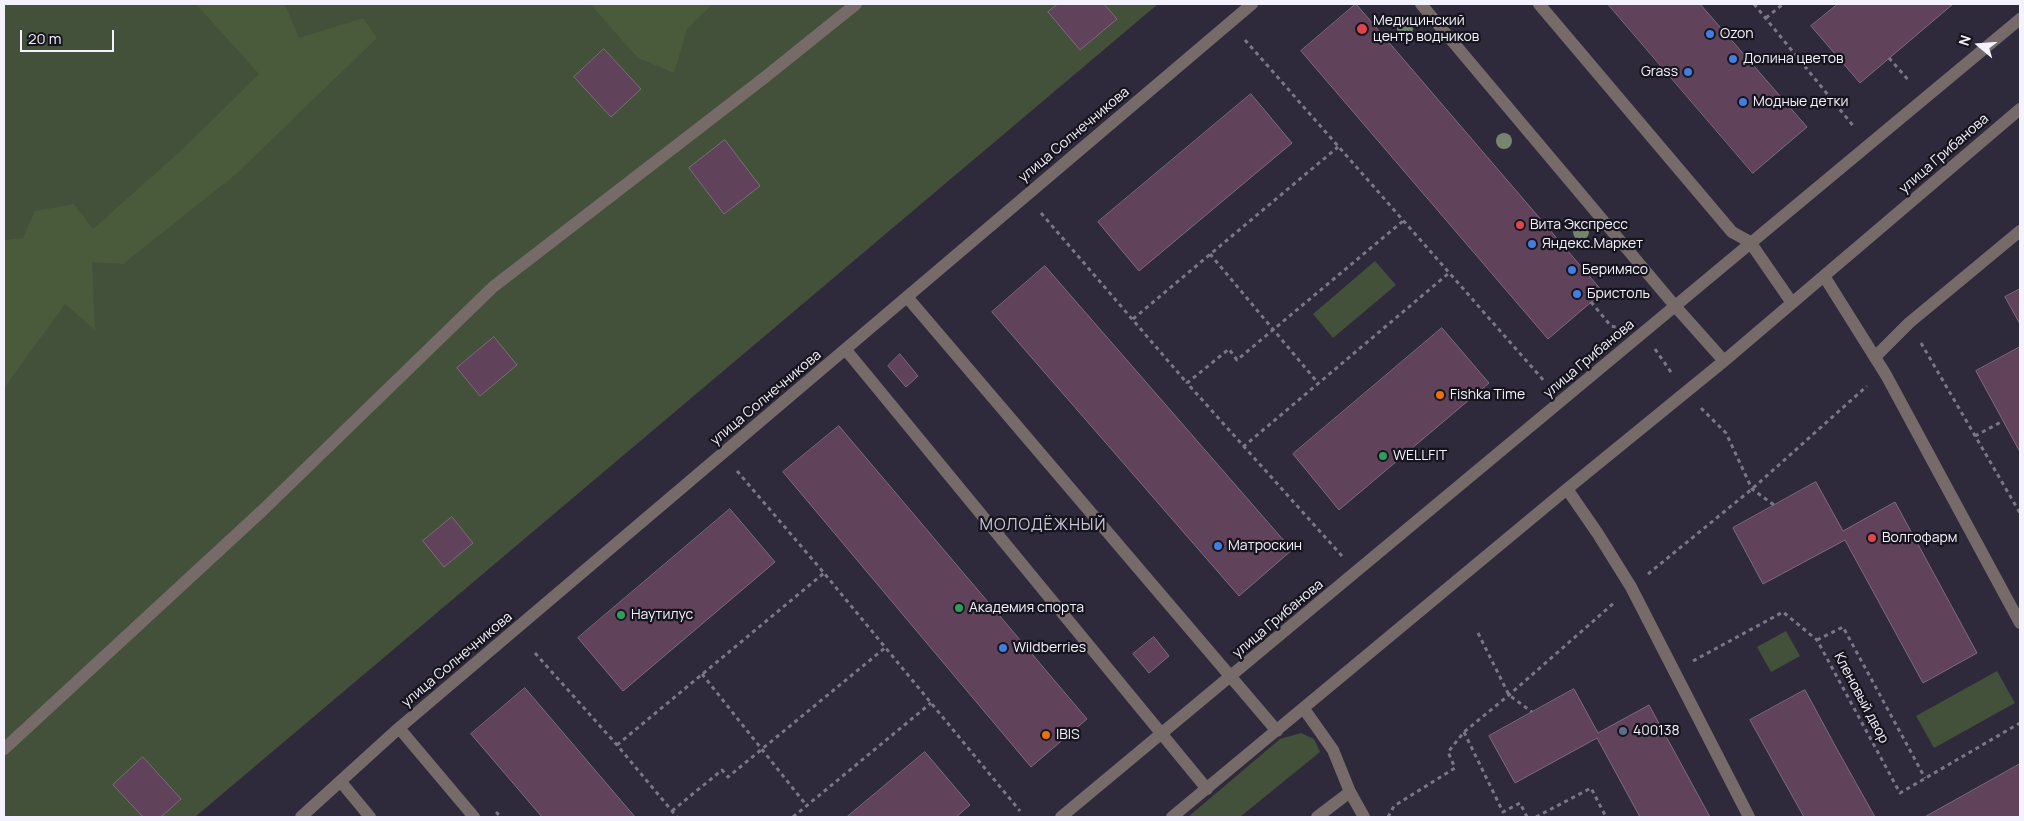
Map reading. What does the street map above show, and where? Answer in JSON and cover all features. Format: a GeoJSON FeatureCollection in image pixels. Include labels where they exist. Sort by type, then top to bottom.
{"type":"FeatureCollection","features":[{"type":"Feature","properties":{"kind":"street"},"geometry":{"type":"LineString","coordinates":[[4,749],[263,510],[493,287],[764,78],[856,4]]}},
{"type":"Feature","properties":{"kind":"street","name":"улица Солнечникова"},"geometry":{"type":"LineString","coordinates":[[301,817],[399,728],[1252,4]]}},
{"type":"Feature","properties":{"kind":"street"},"geometry":{"type":"LineString","coordinates":[[1421,4],[1675,306],[1724,361]]}},
{"type":"Feature","properties":{"kind":"street"},"geometry":{"type":"LineString","coordinates":[[1540,4],[1732,232],[1750,242],[1792,303]]}},
{"type":"Feature","properties":{"kind":"street","name":"улица Грибанова"},"geometry":{"type":"LineString","coordinates":[[1061,817],[1232,677],[1750,242],[2020,19]]}},
{"type":"Feature","properties":{"kind":"street","name":"улица Грибанова"},"geometry":{"type":"LineString","coordinates":[[1172,817],[1724,361],[2020,109]]}},
{"type":"Feature","properties":{"kind":"street"},"geometry":{"type":"LineString","coordinates":[[1875,357],[1909,323],[2020,231]]}},
{"type":"Feature","properties":{"kind":"street"},"geometry":{"type":"LineString","coordinates":[[1824,276],[1886,375],[2020,623]]}},
{"type":"Feature","properties":{"kind":"street"},"geometry":{"type":"LineString","coordinates":[[907,297],[1277,731]]}},
{"type":"Feature","properties":{"kind":"street"},"geometry":{"type":"LineString","coordinates":[[846,350],[1207,789]]}},
{"type":"Feature","properties":{"kind":"street"},"geometry":{"type":"LineString","coordinates":[[1567,489],[1631,587],[1749,817]]}},
{"type":"Feature","properties":{"kind":"street"},"geometry":{"type":"LineString","coordinates":[[1304,709],[1333,750],[1350,792],[1364,817]]}},
{"type":"Feature","properties":{"kind":"street"},"geometry":{"type":"LineString","coordinates":[[399,728],[474,817]]}},
{"type":"Feature","properties":{"kind":"street"},"geometry":{"type":"LineString","coordinates":[[341,782],[370,817]]}},
{"type":"Feature","properties":{"kind":"street"},"geometry":{"type":"LineString","coordinates":[[1317,817],[1350,792]]}},
{"type":"Feature","properties":{"kind":"path"},"geometry":{"type":"LineString","coordinates":[[1754,4],[1861,135]]}},
{"type":"Feature","properties":{"kind":"path"},"geometry":{"type":"LineString","coordinates":[[1766,18],[1783,4]]}},
{"type":"Feature","properties":{"kind":"path"},"geometry":{"type":"LineString","coordinates":[[1244,39],[1544,382]]}},
{"type":"Feature","properties":{"kind":"path"},"geometry":{"type":"LineString","coordinates":[[1889,58],[1915,88]]}},
{"type":"Feature","properties":{"kind":"path"},"geometry":{"type":"LineString","coordinates":[[1133,319],[1338,147]]}},
{"type":"Feature","properties":{"kind":"path"},"geometry":{"type":"LineString","coordinates":[[1041,212],[1243,447],[1342,556]]}},
{"type":"Feature","properties":{"kind":"path"},"geometry":{"type":"LineString","coordinates":[[1187,382],[1229,349],[1237,360],[1403,221]]}},
{"type":"Feature","properties":{"kind":"path"},"geometry":{"type":"LineString","coordinates":[[1210,254],[1318,383]]}},
{"type":"Feature","properties":{"kind":"path"},"geometry":{"type":"LineString","coordinates":[[1243,447],[1449,274]]}},
{"type":"Feature","properties":{"kind":"path"},"geometry":{"type":"LineString","coordinates":[[1591,302],[1611,326]]}},
{"type":"Feature","properties":{"kind":"path"},"geometry":{"type":"LineString","coordinates":[[1909,323],[2020,513]]}},
{"type":"Feature","properties":{"kind":"path"},"geometry":{"type":"LineString","coordinates":[[1388,817],[1394,806],[1455,768],[1448,752],[1464,732],[1509,695],[1631,587],[1752,489],[1865,387],[1886,375]]}},
{"type":"Feature","properties":{"kind":"path"},"geometry":{"type":"LineString","coordinates":[[1975,436],[2004,421]]}},
{"type":"Feature","properties":{"kind":"path"},"geometry":{"type":"LineString","coordinates":[[722,454],[886,647],[1020,811]]}},
{"type":"Feature","properties":{"kind":"path"},"geometry":{"type":"LineString","coordinates":[[617,745],[824,573]]}},
{"type":"Feature","properties":{"kind":"path","name":"Кленовый двор"},"geometry":{"type":"LineString","coordinates":[[1673,672],[1783,612],[1817,640],[1900,793],[2020,723]]}},
{"type":"Feature","properties":{"kind":"path"},"geometry":{"type":"LineString","coordinates":[[1817,640],[1842,627],[1925,778]]}},
{"type":"Feature","properties":{"kind":"path"},"geometry":{"type":"LineString","coordinates":[[1478,633],[1509,695],[1532,712]]}},
{"type":"Feature","properties":{"kind":"path"},"geometry":{"type":"LineString","coordinates":[[672,811],[722,770],[728,777],[886,647]]}},
{"type":"Feature","properties":{"kind":"path"},"geometry":{"type":"LineString","coordinates":[[535,653],[617,745],[677,817]]}},
{"type":"Feature","properties":{"kind":"path"},"geometry":{"type":"LineString","coordinates":[[702,674],[807,806]]}},
{"type":"Feature","properties":{"kind":"path"},"geometry":{"type":"LineString","coordinates":[[793,817],[931,702]]}},
{"type":"Feature","properties":{"kind":"path"},"geometry":{"type":"LineString","coordinates":[[1464,732],[1502,812],[1520,803],[1527,817]]}},
{"type":"Feature","properties":{"kind":"path"},"geometry":{"type":"LineString","coordinates":[[1536,817],[1591,788],[1606,817]]}},
{"type":"Feature","properties":{"kind":"green space"},"geometry":{"type":"Polygon","coordinates":[[[4,4],[1158,4],[195,817],[4,817],[4,4]]]}},
{"type":"Feature","properties":{"kind":"green space"},"geometry":{"type":"Polygon","coordinates":[[[196,4],[285,4],[299,38],[363,18],[377,38],[235,175],[123,264],[92,262],[95,330],[65,304],[4,388],[4,240],[23,238],[35,211],[74,204],[93,229],[184,148],[259,74],[196,4]]]}},
{"type":"Feature","properties":{"kind":"green space"},"geometry":{"type":"Polygon","coordinates":[[[590,4],[713,4],[687,29],[674,73],[638,58],[590,4]]]}},
{"type":"Feature","properties":{"kind":"green space"},"geometry":{"type":"Polygon","coordinates":[[[1375,261],[1396,285],[1333,338],[1313,314],[1375,261]]]}},
{"type":"Feature","properties":{"kind":"green space"},"geometry":{"type":"Polygon","coordinates":[[[1786,631],[1800,656],[1771,672],[1757,647],[1786,631]]]}},
{"type":"Feature","properties":{"kind":"green space"},"geometry":{"type":"Polygon","coordinates":[[[1997,671],[2015,703],[1934,748],[1916,716],[1997,671]]]}},
{"type":"Feature","properties":{"kind":"green space"},"geometry":{"type":"Polygon","coordinates":[[[1301,733],[1314,739],[1320,752],[1240,817],[1188,817],[1280,739],[1301,733]]]}},
{"type":"Feature","properties":{"kind":"building"},"geometry":{"type":"Polygon","coordinates":[[[1058,4],[1104,4],[1117,19],[1080,50],[1048,12],[1058,4]]]}},
{"type":"Feature","properties":{"kind":"building"},"geometry":{"type":"Polygon","coordinates":[[[1356,4],[1603,292],[1548,339],[1301,51],[1356,4]]]}},
{"type":"Feature","properties":{"kind":"building"},"geometry":{"type":"Polygon","coordinates":[[[1608,4],[1700,4],[1807,127],[1753,173],[1608,4]]]}},
{"type":"Feature","properties":{"kind":"building"},"geometry":{"type":"Polygon","coordinates":[[[1838,4],[1953,4],[1860,83],[1811,26],[1838,4]]]}},
{"type":"Feature","properties":{"kind":"building"},"geometry":{"type":"Polygon","coordinates":[[[604,49],[641,89],[611,117],[574,77],[604,49]]]}},
{"type":"Feature","properties":{"kind":"building"},"geometry":{"type":"Polygon","coordinates":[[[1251,94],[1292,143],[1139,271],[1098,222],[1251,94]]]}},
{"type":"Feature","properties":{"kind":"building"},"geometry":{"type":"Polygon","coordinates":[[[725,140],[760,186],[724,214],[689,168],[725,140]]]}},
{"type":"Feature","properties":{"kind":"building"},"geometry":{"type":"Polygon","coordinates":[[[1045,266],[1292,550],[1239,596],[992,312],[1045,266]]]}},
{"type":"Feature","properties":{"kind":"building"},"geometry":{"type":"Polygon","coordinates":[[[2020,289],[2020,324],[2005,297],[2020,289]]]}},
{"type":"Feature","properties":{"kind":"building"},"geometry":{"type":"Polygon","coordinates":[[[1442,328],[1489,383],[1339,510],[1293,454],[1442,328]]]}},
{"type":"Feature","properties":{"kind":"building"},"geometry":{"type":"Polygon","coordinates":[[[494,337],[517,365],[480,396],[457,368],[494,337]]]}},
{"type":"Feature","properties":{"kind":"building"},"geometry":{"type":"Polygon","coordinates":[[[2020,347],[2020,452],[1976,371],[2020,347]]]}},
{"type":"Feature","properties":{"kind":"building"},"geometry":{"type":"Polygon","coordinates":[[[900,354],[918,376],[906,387],[888,366],[900,354]]]}},
{"type":"Feature","properties":{"kind":"building"},"geometry":{"type":"Polygon","coordinates":[[[839,426],[1087,719],[1031,767],[783,472],[839,426]]]}},
{"type":"Feature","properties":{"kind":"building"},"geometry":{"type":"Polygon","coordinates":[[[1816,482],[1843,531],[1895,502],[1977,653],[1923,683],[1845,540],[1763,584],[1733,528],[1816,482]]]}},
{"type":"Feature","properties":{"kind":"building"},"geometry":{"type":"Polygon","coordinates":[[[730,509],[775,562],[623,691],[578,638],[730,509]]]}},
{"type":"Feature","properties":{"kind":"building"},"geometry":{"type":"Polygon","coordinates":[[[452,517],[473,543],[444,567],[423,541],[452,517]]]}},
{"type":"Feature","properties":{"kind":"building"},"geometry":{"type":"Polygon","coordinates":[[[1154,637],[1169,656],[1149,673],[1133,654],[1154,637]]]}},
{"type":"Feature","properties":{"kind":"building"},"geometry":{"type":"Polygon","coordinates":[[[525,688],[635,817],[542,817],[471,734],[525,688]]]}},
{"type":"Feature","properties":{"kind":"building"},"geometry":{"type":"Polygon","coordinates":[[[1574,689],[1598,733],[1649,705],[1710,817],[1640,817],[1597,738],[1515,783],[1489,736],[1574,689]]]}},
{"type":"Feature","properties":{"kind":"building"},"geometry":{"type":"Polygon","coordinates":[[[1805,690],[1875,817],[1804,817],[1750,720],[1805,690]]]}},
{"type":"Feature","properties":{"kind":"building"},"geometry":{"type":"Polygon","coordinates":[[[925,752],[970,805],[956,817],[847,817],[925,752]]]}},
{"type":"Feature","properties":{"kind":"building"},"geometry":{"type":"Polygon","coordinates":[[[143,757],[181,799],[161,817],[143,817],[113,785],[143,757]]]}},
{"type":"Feature","properties":{"kind":"building"},"geometry":{"type":"Polygon","coordinates":[[[2020,764],[2020,817],[1925,817],[2020,764]]]}},
{"type":"Feature","properties":{"kind":"place","name":"Медицинский центр водников"},"geometry":{"type":"Point","coordinates":[1362,29]}},
{"type":"Feature","properties":{"kind":"place","name":"Ozon"},"geometry":{"type":"Point","coordinates":[1710,34]}},
{"type":"Feature","properties":{"kind":"place","name":"Долина цветов"},"geometry":{"type":"Point","coordinates":[1733,59]}},
{"type":"Feature","properties":{"kind":"place","name":"Grass"},"geometry":{"type":"Point","coordinates":[1688,72]}},
{"type":"Feature","properties":{"kind":"place","name":"Модные детки"},"geometry":{"type":"Point","coordinates":[1743,102]}},
{"type":"Feature","properties":{"kind":"place","name":"Вита Экспресс"},"geometry":{"type":"Point","coordinates":[1520,225]}},
{"type":"Feature","properties":{"kind":"place","name":"Яндекс.Маркет"},"geometry":{"type":"Point","coordinates":[1532,244]}},
{"type":"Feature","properties":{"kind":"place","name":"Беримясо"},"geometry":{"type":"Point","coordinates":[1572,270]}},
{"type":"Feature","properties":{"kind":"place","name":"Бристоль"},"geometry":{"type":"Point","coordinates":[1577,294]}},
{"type":"Feature","properties":{"kind":"place","name":"Fishka Time"},"geometry":{"type":"Point","coordinates":[1440,395]}},
{"type":"Feature","properties":{"kind":"place","name":"WELLFIT"},"geometry":{"type":"Point","coordinates":[1383,456]}},
{"type":"Feature","properties":{"kind":"place","name":"Волгофарм"},"geometry":{"type":"Point","coordinates":[1872,538]}},
{"type":"Feature","properties":{"kind":"place","name":"Матроскин"},"geometry":{"type":"Point","coordinates":[1218,546]}},
{"type":"Feature","properties":{"kind":"place","name":"Академия спорта"},"geometry":{"type":"Point","coordinates":[959,608]}},
{"type":"Feature","properties":{"kind":"place","name":"Наутилус"},"geometry":{"type":"Point","coordinates":[621,615]}},
{"type":"Feature","properties":{"kind":"place","name":"Wildberries"},"geometry":{"type":"Point","coordinates":[1003,648]}},
{"type":"Feature","properties":{"kind":"place","name":"400138"},"geometry":{"type":"Point","coordinates":[1623,731]}},
{"type":"Feature","properties":{"kind":"place","name":"IBIS"},"geometry":{"type":"Point","coordinates":[1046,735]}},
{"type":"Feature","properties":{"kind":"district","name":"МОЛОДЁЖНЫЙ"},"geometry":{"type":"Point","coordinates":[1043,526]}}]}
